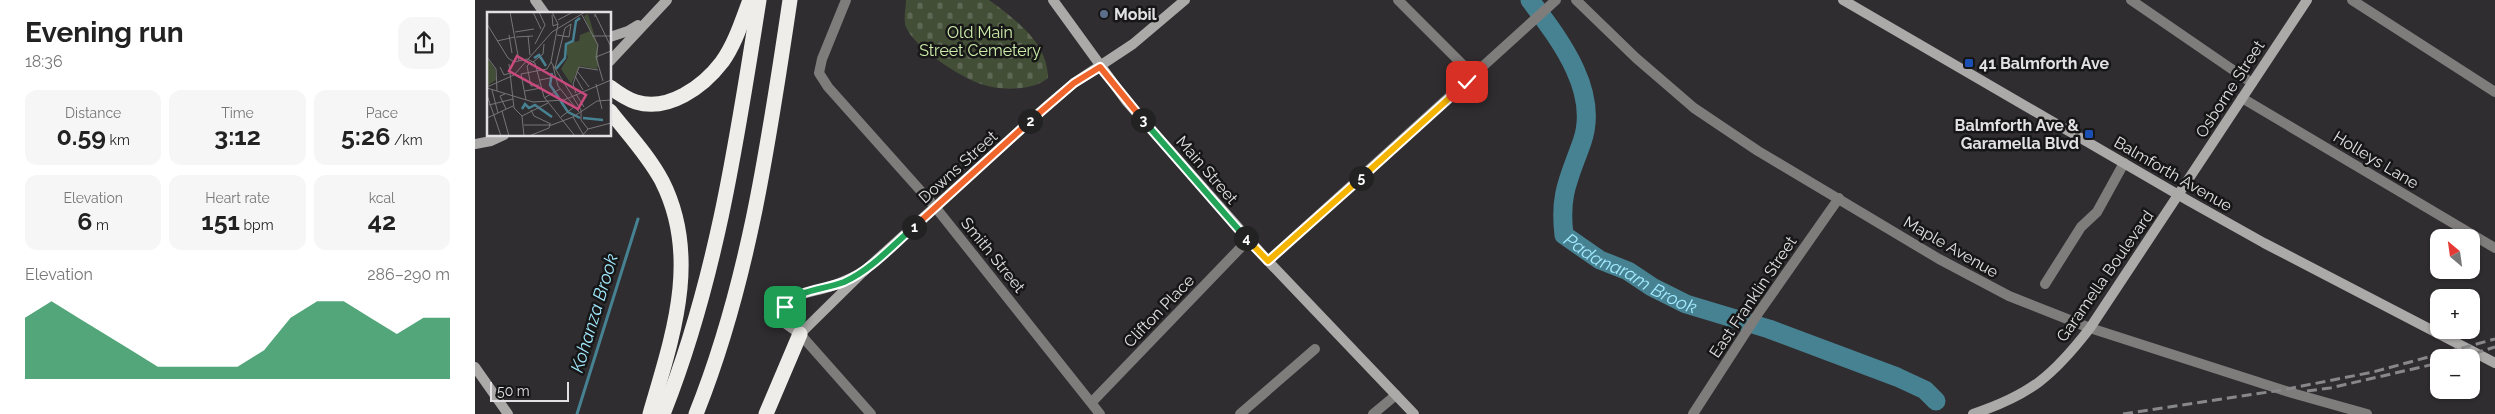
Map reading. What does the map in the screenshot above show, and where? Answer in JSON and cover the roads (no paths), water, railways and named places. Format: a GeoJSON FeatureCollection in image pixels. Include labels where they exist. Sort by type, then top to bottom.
{"type":"FeatureCollection","features":[{"type":"Feature","properties":{"kind":"highway"},"geometry":{"type":"LineString","coordinates":[[611,88],[622,96],[648,104],[671,100],[693,89],[721,63],[731,47],[750,0]]}},
{"type":"Feature","properties":{"kind":"highway"},"geometry":{"type":"LineString","coordinates":[[663,414],[688,343],[718,235],[735,153],[759,0]]}},
{"type":"Feature","properties":{"kind":"highway"},"geometry":{"type":"LineString","coordinates":[[696,414],[718,353],[748,242],[769,140],[790,0]]}},
{"type":"Feature","properties":{"kind":"highway"},"geometry":{"type":"LineString","coordinates":[[611,112],[651,164],[662,182],[677,222],[680,242],[682,277],[679,306],[671,342],[650,414]]}},
{"type":"Feature","properties":{"kind":"highway"},"geometry":{"type":"LineString","coordinates":[[766,414],[800,334]]}},
{"type":"Feature","properties":{"kind":"main road"},"geometry":{"type":"LineString","coordinates":[[535,0],[544,12]]}},
{"type":"Feature","properties":{"kind":"main road"},"geometry":{"type":"LineString","coordinates":[[611,60],[667,0]]}},
{"type":"Feature","properties":{"kind":"main road","name":"Main Street"},"geometry":{"type":"LineString","coordinates":[[1053,0],[1127,102],[1248,240],[1414,414]]}},
{"type":"Feature","properties":{"kind":"main road","name":"Downs Street"},"geometry":{"type":"LineString","coordinates":[[862,273],[829,287],[797,294],[789,299],[785,307],[786,324],[800,334],[862,273],[1074,83],[1133,44],[1185,0]]}},
{"type":"Feature","properties":{"kind":"main road","name":"Balmforth Avenue"},"geometry":{"type":"LineString","coordinates":[[1843,0],[2264,243],[2495,363]]}},
{"type":"Feature","properties":{"kind":"main road","name":"Osborne Street"},"geometry":{"type":"LineString","coordinates":[[2179,195],[2307,0]]}},
{"type":"Feature","properties":{"kind":"main road"},"geometry":{"type":"LineString","coordinates":[[611,37],[629,31],[652,16]]}},
{"type":"Feature","properties":{"kind":"main road"},"geometry":{"type":"LineString","coordinates":[[475,144],[501,136]]}},
{"type":"Feature","properties":{"kind":"main road","name":"Garamella Boulevard"},"geometry":{"type":"LineString","coordinates":[[1973,414],[2017,398],[2045,378],[2090,328],[2179,195]]}},
{"type":"Feature","properties":{"kind":"main road"},"geometry":{"type":"LineString","coordinates":[[475,367],[508,414]]}},
{"type":"Feature","properties":{"kind":"street","name":"Smith Street"},"geometry":{"type":"LineString","coordinates":[[846,0],[822,59],[819,73],[829,87],[936,208],[1100,414]]}},
{"type":"Feature","properties":{"kind":"street"},"geometry":{"type":"LineString","coordinates":[[1398,0],[1474,76]]}},
{"type":"Feature","properties":{"kind":"street","name":"Maple Avenue"},"geometry":{"type":"LineString","coordinates":[[1576,0],[1636,58],[1694,108],[1758,151],[1939,259],[2009,296],[2090,328],[2292,393],[2367,414]]}},
{"type":"Feature","properties":{"kind":"street"},"geometry":{"type":"LineString","coordinates":[[2352,0],[2495,92]]}},
{"type":"Feature","properties":{"kind":"street"},"geometry":{"type":"LineString","coordinates":[[2137,2],[2252,83]]}},
{"type":"Feature","properties":{"kind":"street"},"geometry":{"type":"LineString","coordinates":[[1268,261],[1474,76],[1552,3]]}},
{"type":"Feature","properties":{"kind":"street","name":"Holleys Lane"},"geometry":{"type":"LineString","coordinates":[[2242,98],[2495,248]]}},
{"type":"Feature","properties":{"kind":"street"},"geometry":{"type":"LineString","coordinates":[[2045,284],[2081,227],[2097,212],[2124,163]]}},
{"type":"Feature","properties":{"kind":"street","name":"East Franklin Street"},"geometry":{"type":"LineString","coordinates":[[1693,414],[1757,315],[1839,198]]}},
{"type":"Feature","properties":{"kind":"street","name":"Clifton Place"},"geometry":{"type":"LineString","coordinates":[[1092,402],[1248,240]]}},
{"type":"Feature","properties":{"kind":"street"},"geometry":{"type":"LineString","coordinates":[[800,334],[871,414]]}},
{"type":"Feature","properties":{"kind":"street"},"geometry":{"type":"LineString","coordinates":[[1240,414],[1315,350]]}},
{"type":"Feature","properties":{"kind":"street"},"geometry":{"type":"LineString","coordinates":[[1373,414],[1396,395]]}},
{"type":"Feature","properties":{"kind":"waterway","name":"Padanaram Brook"},"geometry":{"type":"LineString","coordinates":[[1530,0],[1553,31],[1574,66],[1586,104],[1586,123],[1582,142],[1564,197],[1564,235],[1600,260],[1628,271],[1652,287],[1686,304],[1769,329],[1897,377],[1925,390],[1936,401]]}},
{"type":"Feature","properties":{"kind":"waterway","name":"Kohanza Brook"},"geometry":{"type":"LineString","coordinates":[[577,414],[638,219]]}},
{"type":"Feature","properties":{"kind":"railway"},"geometry":{"type":"LineString","coordinates":[[2123,414],[2282,390],[2373,372],[2495,339]]}},
{"type":"Feature","properties":{"kind":"railway"},"geometry":{"type":"LineString","coordinates":[[2480,352],[2495,347]]}},
{"type":"Feature","properties":{"kind":"railway"},"geometry":{"type":"LineString","coordinates":[[2307,391],[2330,388],[2430,365]]}},
{"type":"Feature","properties":{"kind":"place","name":"Mobil"},"geometry":{"type":"Point","coordinates":[1104,14]}},
{"type":"Feature","properties":{"kind":"place","name":"41 Balmforth Ave"},"geometry":{"type":"Point","coordinates":[1969,63]}},
{"type":"Feature","properties":{"kind":"place","name":"Balmforth Ave & Garamella Blvd"},"geometry":{"type":"Point","coordinates":[2089,134]}},
{"type":"Feature","properties":{"kind":"park label","name":"Old Main Street Cemetery"},"geometry":{"type":"Point","coordinates":[980,41]}}]}
